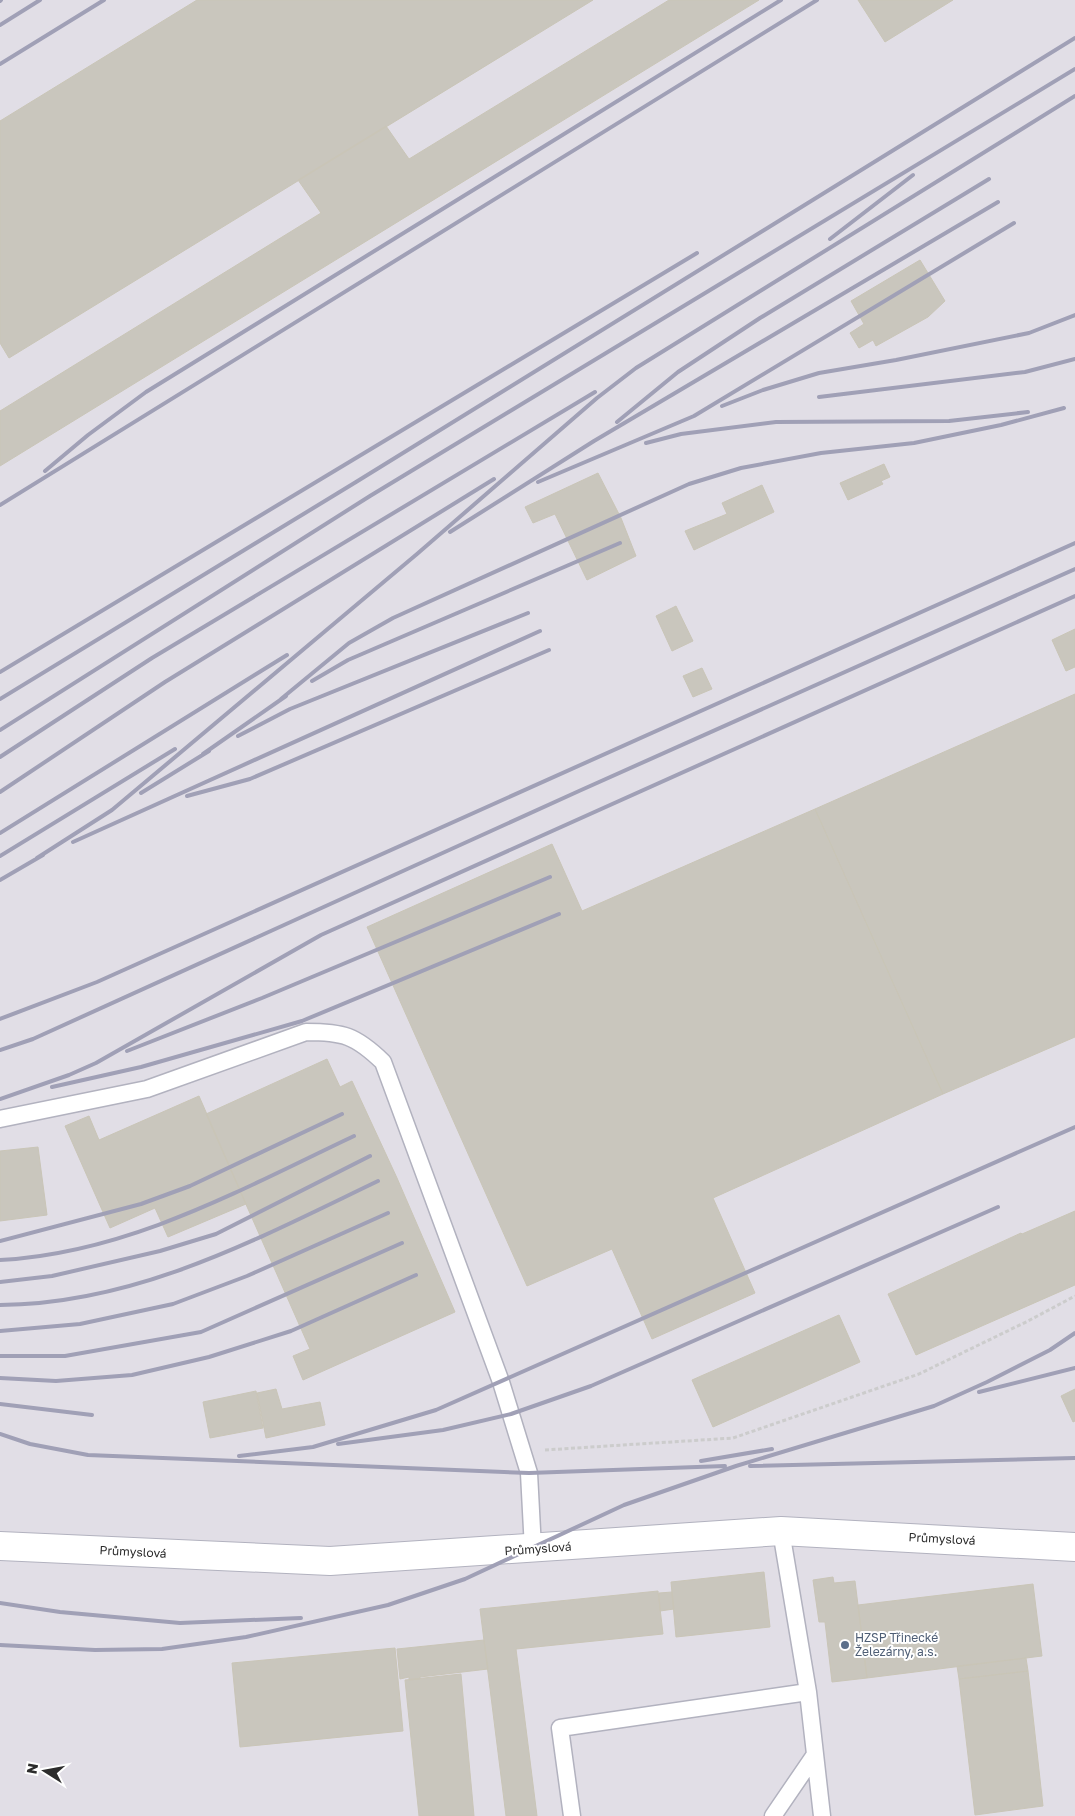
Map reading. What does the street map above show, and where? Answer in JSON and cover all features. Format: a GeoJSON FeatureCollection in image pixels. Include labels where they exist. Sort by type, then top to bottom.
{"type":"FeatureCollection","features":[{"type":"Feature","properties":{"kind":"street","name":"Průmyslová"},"geometry":{"type":"LineString","coordinates":[[0,1546],[330,1561],[533,1549],[781,1531],[1075,1547]]}},
{"type":"Feature","properties":{"kind":"lane"},"geometry":{"type":"LineString","coordinates":[[0,1119],[147,1089],[306,1032],[333,1032],[363,1043],[383,1062],[501,1382],[530,1473],[533,1549]]}},
{"type":"Feature","properties":{"kind":"lane"},"geometry":{"type":"LineString","coordinates":[[781,1531],[808,1692],[822,1816]]}},
{"type":"Feature","properties":{"kind":"lane"},"geometry":{"type":"LineString","coordinates":[[572,1816],[560,1728],[808,1692]]}},
{"type":"Feature","properties":{"kind":"lane"},"geometry":{"type":"LineString","coordinates":[[773,1816],[814,1756]]}},
{"type":"Feature","properties":{"kind":"path"},"geometry":{"type":"LineString","coordinates":[[522,1452],[733,1438],[919,1374],[1028,1322],[1075,1296]]}},
{"type":"Feature","properties":{"kind":"shaded area"},"geometry":{"type":"Polygon","coordinates":[[[0,0],[1075,0],[1075,1816],[0,1816],[0,0]]]}},
{"type":"Feature","properties":{"kind":"building"},"geometry":{"type":"Polygon","coordinates":[[[197,0],[593,0],[9,358],[0,343],[0,121],[197,0]]]}},
{"type":"Feature","properties":{"kind":"building"},"geometry":{"type":"Polygon","coordinates":[[[669,0],[759,0],[0,466],[0,411],[321,213],[298,180],[386,126],[409,159],[669,0]]]}},
{"type":"Feature","properties":{"kind":"building"},"geometry":{"type":"Polygon","coordinates":[[[858,0],[953,0],[885,42],[858,0]]]}},
{"type":"Feature","properties":{"kind":"building"},"geometry":{"type":"Polygon","coordinates":[[[920,260],[945,301],[928,317],[876,346],[873,340],[859,348],[850,333],[864,324],[851,301],[920,260]]]}},
{"type":"Feature","properties":{"kind":"building"},"geometry":{"type":"Polygon","coordinates":[[[884,464],[890,477],[881,481],[883,484],[848,500],[840,483],[884,464]]]}},
{"type":"Feature","properties":{"kind":"building"},"geometry":{"type":"Polygon","coordinates":[[[598,473],[621,518],[636,556],[587,580],[555,514],[533,523],[525,507],[598,473]]]}},
{"type":"Feature","properties":{"kind":"building"},"geometry":{"type":"Polygon","coordinates":[[[762,485],[774,512],[694,550],[685,531],[727,514],[722,503],[762,485]]]}},
{"type":"Feature","properties":{"kind":"building"},"geometry":{"type":"Polygon","coordinates":[[[676,606],[693,641],[672,651],[656,616],[676,606]]]}},
{"type":"Feature","properties":{"kind":"building"},"geometry":{"type":"Polygon","coordinates":[[[1075,629],[1075,667],[1066,671],[1052,640],[1075,629]]]}},
{"type":"Feature","properties":{"kind":"building"},"geometry":{"type":"Polygon","coordinates":[[[702,668],[712,689],[693,697],[683,676],[702,668]]]}},
{"type":"Feature","properties":{"kind":"building"},"geometry":{"type":"Polygon","coordinates":[[[1075,694],[1075,1037],[943,1094],[815,809],[1075,694]]]}},
{"type":"Feature","properties":{"kind":"building"},"geometry":{"type":"Polygon","coordinates":[[[815,809],[943,1094],[713,1198],[755,1293],[652,1339],[612,1249],[527,1286],[367,927],[552,844],[582,911],[815,809]]]}},
{"type":"Feature","properties":{"kind":"building"},"geometry":{"type":"Polygon","coordinates":[[[327,1059],[340,1087],[352,1081],[397,1178],[455,1312],[303,1380],[293,1356],[310,1349],[206,1114],[327,1059]]]}},
{"type":"Feature","properties":{"kind":"building"},"geometry":{"type":"Polygon","coordinates":[[[199,1096],[246,1204],[168,1237],[155,1208],[110,1228],[65,1126],[89,1116],[99,1140],[199,1096]]]}},
{"type":"Feature","properties":{"kind":"building"},"geometry":{"type":"Polygon","coordinates":[[[38,1147],[47,1215],[0,1221],[0,1151],[38,1147]]]}},
{"type":"Feature","properties":{"kind":"building"},"geometry":{"type":"Polygon","coordinates":[[[1075,1211],[1075,1285],[916,1355],[888,1294],[1021,1233],[1075,1211]]]}},
{"type":"Feature","properties":{"kind":"building"},"geometry":{"type":"Polygon","coordinates":[[[839,1315],[860,1362],[713,1427],[692,1380],[839,1315]]]}},
{"type":"Feature","properties":{"kind":"building"},"geometry":{"type":"Polygon","coordinates":[[[276,1389],[282,1409],[320,1402],[325,1425],[266,1438],[257,1393],[276,1389]]]}},
{"type":"Feature","properties":{"kind":"building"},"geometry":{"type":"Polygon","coordinates":[[[1075,1389],[1075,1421],[1073,1422],[1061,1396],[1075,1389]]]}},
{"type":"Feature","properties":{"kind":"building"},"geometry":{"type":"Polygon","coordinates":[[[256,1391],[263,1428],[210,1438],[203,1402],[256,1391]]]}},
{"type":"Feature","properties":{"kind":"building"},"geometry":{"type":"Polygon","coordinates":[[[764,1572],[770,1627],[676,1637],[671,1582],[764,1572]]]}},
{"type":"Feature","properties":{"kind":"building"},"geometry":{"type":"Polygon","coordinates":[[[833,1577],[834,1583],[855,1581],[867,1678],[832,1682],[825,1622],[819,1622],[813,1580],[833,1577]]]}},
{"type":"Feature","properties":{"kind":"building"},"geometry":{"type":"Polygon","coordinates":[[[1033,1584],[1042,1656],[867,1678],[858,1605],[1033,1584]]]}},
{"type":"Feature","properties":{"kind":"building"},"geometry":{"type":"Polygon","coordinates":[[[658,1591],[663,1634],[516,1649],[537,1816],[506,1816],[480,1609],[658,1591]]]}},
{"type":"Feature","properties":{"kind":"building"},"geometry":{"type":"Polygon","coordinates":[[[672,1592],[674,1609],[660,1611],[659,1593],[672,1592]]]}},
{"type":"Feature","properties":{"kind":"building"},"geometry":{"type":"Polygon","coordinates":[[[484,1640],[488,1669],[420,1677],[420,1679],[409,1680],[409,1677],[400,1679],[397,1649],[484,1640]]]}},
{"type":"Feature","properties":{"kind":"building"},"geometry":{"type":"Polygon","coordinates":[[[395,1648],[403,1731],[240,1747],[232,1663],[395,1648]]]}},
{"type":"Feature","properties":{"kind":"building"},"geometry":{"type":"Polygon","coordinates":[[[1026,1658],[1028,1671],[959,1679],[957,1666],[1026,1658]]]}},
{"type":"Feature","properties":{"kind":"building"},"geometry":{"type":"Polygon","coordinates":[[[1028,1671],[1043,1806],[975,1815],[959,1679],[1028,1671]]]}},
{"type":"Feature","properties":{"kind":"building"},"geometry":{"type":"Polygon","coordinates":[[[461,1674],[474,1816],[419,1816],[405,1680],[461,1674]]]}},
{"type":"Feature","properties":{"kind":"railway"},"geometry":{"type":"LineString","coordinates":[[0,25],[40,0]]}},
{"type":"Feature","properties":{"kind":"railway"},"geometry":{"type":"LineString","coordinates":[[0,64],[104,0]]}},
{"type":"Feature","properties":{"kind":"railway"},"geometry":{"type":"LineString","coordinates":[[45,471],[88,435],[146,392],[781,0]]}},
{"type":"Feature","properties":{"kind":"railway"},"geometry":{"type":"LineString","coordinates":[[0,505],[817,0]]}},
{"type":"Feature","properties":{"kind":"railway"},"geometry":{"type":"LineString","coordinates":[[0,699],[356,482],[1075,38]]}},
{"type":"Feature","properties":{"kind":"railway"},"geometry":{"type":"LineString","coordinates":[[0,730],[370,496],[1075,69]]}},
{"type":"Feature","properties":{"kind":"railway"},"geometry":{"type":"LineString","coordinates":[[37,858],[112,810],[417,554],[597,398],[636,368],[1075,96]]}},
{"type":"Feature","properties":{"kind":"railway"},"geometry":{"type":"LineString","coordinates":[[830,239],[913,175]]}},
{"type":"Feature","properties":{"kind":"railway"},"geometry":{"type":"LineString","coordinates":[[617,422],[678,372],[760,318],[989,179]]}},
{"type":"Feature","properties":{"kind":"railway"},"geometry":{"type":"LineString","coordinates":[[450,532],[594,441],[998,202]]}},
{"type":"Feature","properties":{"kind":"railway"},"geometry":{"type":"LineString","coordinates":[[538,482],[694,416],[1014,223]]}},
{"type":"Feature","properties":{"kind":"railway"},"geometry":{"type":"LineString","coordinates":[[0,672],[697,253]]}},
{"type":"Feature","properties":{"kind":"railway"},"geometry":{"type":"LineString","coordinates":[[722,406],[763,390],[819,373],[896,360],[1029,333],[1075,315]]}},
{"type":"Feature","properties":{"kind":"railway"},"geometry":{"type":"LineString","coordinates":[[819,397],[1025,372],[1075,359]]}},
{"type":"Feature","properties":{"kind":"railway"},"geometry":{"type":"LineString","coordinates":[[0,757],[152,658],[595,392]]}},
{"type":"Feature","properties":{"kind":"railway"},"geometry":{"type":"LineString","coordinates":[[281,699],[349,643],[393,618],[689,484],[741,468],[821,453],[914,443],[1001,425],[1064,408]]}},
{"type":"Feature","properties":{"kind":"railway"},"geometry":{"type":"LineString","coordinates":[[646,443],[681,434],[776,422],[949,421],[1028,412]]}},
{"type":"Feature","properties":{"kind":"railway"},"geometry":{"type":"LineString","coordinates":[[0,792],[165,682],[494,479]]}},
{"type":"Feature","properties":{"kind":"railway"},"geometry":{"type":"LineString","coordinates":[[312,681],[348,660],[620,543]]}},
{"type":"Feature","properties":{"kind":"railway"},"geometry":{"type":"LineString","coordinates":[[0,1019],[97,982],[1075,543]]}},
{"type":"Feature","properties":{"kind":"railway"},"geometry":{"type":"LineString","coordinates":[[0,1050],[33,1039],[579,791],[1075,569]]}},
{"type":"Feature","properties":{"kind":"railway"},"geometry":{"type":"LineString","coordinates":[[0,1099],[69,1075],[96,1063],[321,935],[1075,596]]}},
{"type":"Feature","properties":{"kind":"railway"},"geometry":{"type":"LineString","coordinates":[[238,736],[290,709],[528,613]]}},
{"type":"Feature","properties":{"kind":"railway"},"geometry":{"type":"LineString","coordinates":[[73,842],[540,631]]}},
{"type":"Feature","properties":{"kind":"railway"},"geometry":{"type":"LineString","coordinates":[[187,796],[250,779],[549,650]]}},
{"type":"Feature","properties":{"kind":"railway"},"geometry":{"type":"LineString","coordinates":[[0,833],[287,655]]}},
{"type":"Feature","properties":{"kind":"railway"},"geometry":{"type":"LineString","coordinates":[[203,754],[286,696]]}},
{"type":"Feature","properties":{"kind":"railway"},"geometry":{"type":"LineString","coordinates":[[0,856],[175,749]]}},
{"type":"Feature","properties":{"kind":"railway"},"geometry":{"type":"LineString","coordinates":[[141,793],[209,751]]}},
{"type":"Feature","properties":{"kind":"railway"},"geometry":{"type":"LineString","coordinates":[[0,880],[43,855]]}},
{"type":"Feature","properties":{"kind":"railway"},"geometry":{"type":"LineString","coordinates":[[127,1051],[262,998],[550,877]]}},
{"type":"Feature","properties":{"kind":"railway"},"geometry":{"type":"LineString","coordinates":[[52,1087],[141,1067],[302,1021],[559,914]]}},
{"type":"Feature","properties":{"kind":"railway"},"geometry":{"type":"LineString","coordinates":[[0,1241],[141,1204],[190,1186],[342,1114]]}},
{"type":"Feature","properties":{"kind":"railway"},"geometry":{"type":"LineString","coordinates":[[239,1456],[313,1447],[436,1410],[1075,1127]]}},
{"type":"Feature","properties":{"kind":"railway"},"geometry":{"type":"LineString","coordinates":[[0,1260],[47,1255],[93,1245],[138,1232],[226,1197],[354,1136]]}},
{"type":"Feature","properties":{"kind":"railway"},"geometry":{"type":"LineString","coordinates":[[0,1282],[52,1276],[160,1251],[216,1234],[370,1156]]}},
{"type":"Feature","properties":{"kind":"railway"},"geometry":{"type":"LineString","coordinates":[[0,1305],[51,1302],[100,1293],[148,1281],[241,1245],[378,1181]]}},
{"type":"Feature","properties":{"kind":"railway"},"geometry":{"type":"LineString","coordinates":[[338,1444],[443,1430],[511,1414],[591,1386],[998,1207]]}},
{"type":"Feature","properties":{"kind":"railway"},"geometry":{"type":"LineString","coordinates":[[0,1331],[80,1324],[173,1304],[247,1276],[388,1213]]}},
{"type":"Feature","properties":{"kind":"railway"},"geometry":{"type":"LineString","coordinates":[[0,1356],[65,1356],[201,1332],[402,1243]]}},
{"type":"Feature","properties":{"kind":"railway"},"geometry":{"type":"LineString","coordinates":[[0,1378],[56,1381],[132,1375],[209,1357],[291,1331],[416,1275]]}},
{"type":"Feature","properties":{"kind":"railway"},"geometry":{"type":"LineString","coordinates":[[0,1645],[95,1650],[162,1649],[246,1637],[388,1605],[465,1579],[624,1505],[736,1466],[934,1406],[1050,1350],[1075,1333]]}},
{"type":"Feature","properties":{"kind":"railway"},"geometry":{"type":"LineString","coordinates":[[979,1392],[1075,1368]]}},
{"type":"Feature","properties":{"kind":"railway"},"geometry":{"type":"LineString","coordinates":[[0,1404],[92,1415]]}},
{"type":"Feature","properties":{"kind":"railway"},"geometry":{"type":"LineString","coordinates":[[0,1434],[30,1444],[88,1455],[529,1473],[725,1466]]}},
{"type":"Feature","properties":{"kind":"railway"},"geometry":{"type":"LineString","coordinates":[[701,1461],[772,1449]]}},
{"type":"Feature","properties":{"kind":"railway"},"geometry":{"type":"LineString","coordinates":[[750,1466],[1075,1458]]}},
{"type":"Feature","properties":{"kind":"railway"},"geometry":{"type":"LineString","coordinates":[[0,1603],[60,1612],[180,1623],[301,1618]]}},
{"type":"Feature","properties":{"kind":"place","name":"HZSP Třinecké Železárny, a.s."},"geometry":{"type":"Point","coordinates":[845,1645]}}]}
